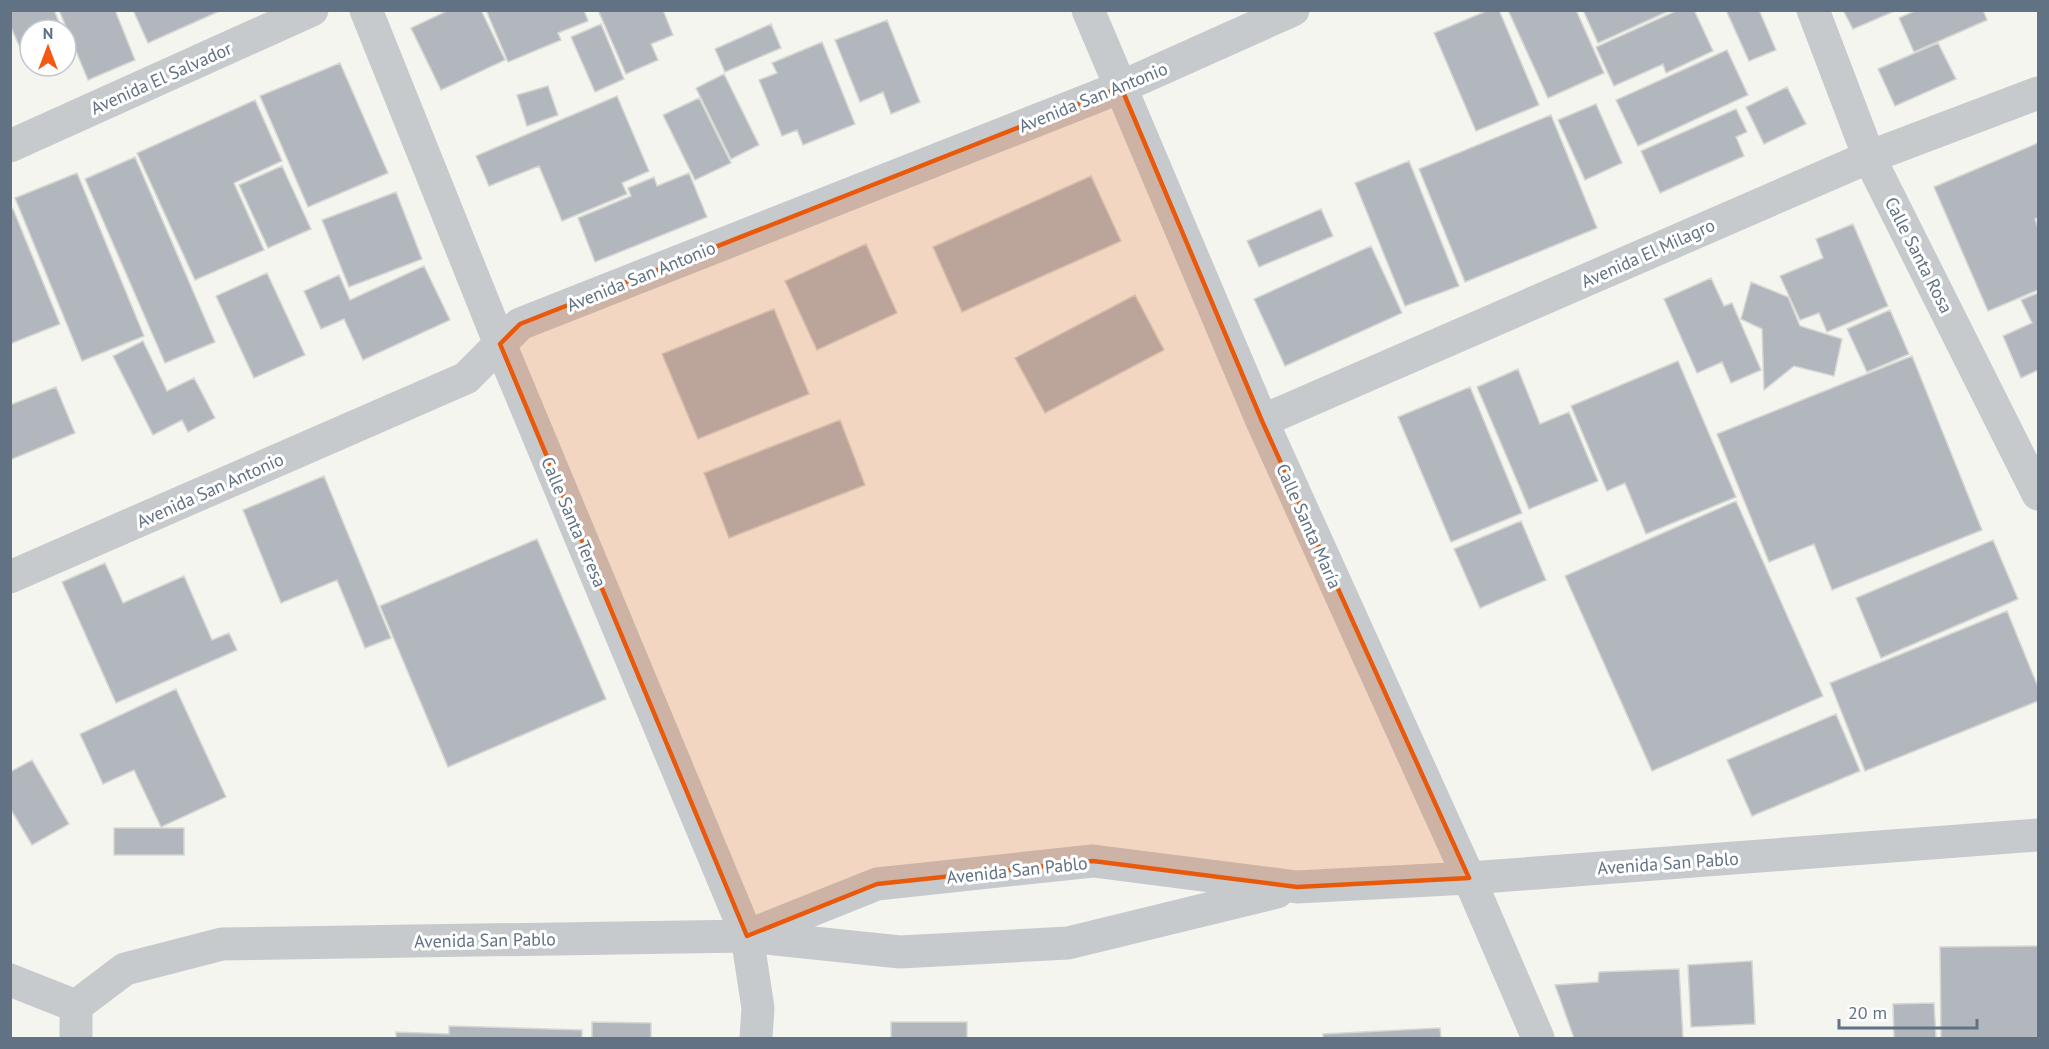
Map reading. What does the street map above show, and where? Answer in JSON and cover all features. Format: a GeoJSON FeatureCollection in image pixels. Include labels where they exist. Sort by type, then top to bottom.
{"type":"FeatureCollection","features":[{"type":"Feature","properties":{"kind":"street","name":"Avenida El Salvador"},"geometry":{"type":"LineString","coordinates":[[10,146],[312,10]]}},
{"type":"Feature","properties":{"kind":"street","name":"Calle Santa Teresa"},"geometry":{"type":"LineString","coordinates":[[366,10],[500,344],[747,936],[758,1008],[756,1038]]}},
{"type":"Feature","properties":{"kind":"street","name":"Calle Santa María"},"geometry":{"type":"LineString","coordinates":[[1088,10],[1262,421],[1469,878],[1538,1038]]}},
{"type":"Feature","properties":{"kind":"street","name":"Avenida San Antonio"},"geometry":{"type":"LineString","coordinates":[[10,577],[466,378],[520,324],[1120,87],[1293,10]]}},
{"type":"Feature","properties":{"kind":"street","name":"Calle Santa Rosa"},"geometry":{"type":"LineString","coordinates":[[1813,10],[1869,157],[2038,492]]}},
{"type":"Feature","properties":{"kind":"street","name":"Avenida El Milagro"},"geometry":{"type":"LineString","coordinates":[[1262,421],[1869,157],[2038,93]]}},
{"type":"Feature","properties":{"kind":"street","name":"Avenida San Pablo"},"geometry":{"type":"LineString","coordinates":[[76,1006],[125,969],[222,944],[747,936],[900,952],[1068,943],[1297,888],[1469,878],[2038,835]]}},
{"type":"Feature","properties":{"kind":"street","name":"Avenida San Pablo"},"geometry":{"type":"LineString","coordinates":[[747,936],[878,884],[1093,861],[1297,888]]}},
{"type":"Feature","properties":{"kind":"street"},"geometry":{"type":"LineString","coordinates":[[10,980],[76,1006],[76,1038]]}},
{"type":"Feature","properties":{"kind":"highlighted area"},"geometry":{"type":"Polygon","coordinates":[[[1121,87],[1262,421],[1469,878],[1297,887],[1093,861],[877,884],[747,936],[500,344],[520,324],[1121,87]]]}},
{"type":"Feature","properties":{"kind":"building"},"geometry":{"type":"Polygon","coordinates":[[[10,10],[54,10],[57,18],[18,18],[18,43],[10,25],[10,10]]]}},
{"type":"Feature","properties":{"kind":"building"},"geometry":{"type":"Polygon","coordinates":[[[59,10],[115,10],[135,60],[88,80],[78,56],[78,18],[62,18],[59,10]]]}},
{"type":"Feature","properties":{"kind":"building"},"geometry":{"type":"Polygon","coordinates":[[[133,10],[222,10],[148,43],[133,10]]]}},
{"type":"Feature","properties":{"kind":"building"},"geometry":{"type":"Polygon","coordinates":[[[449,10],[481,10],[505,60],[441,90],[411,28],[449,10]]]}},
{"type":"Feature","properties":{"kind":"building"},"geometry":{"type":"Polygon","coordinates":[[[486,10],[584,10],[588,21],[558,33],[561,40],[508,62],[486,10]]]}},
{"type":"Feature","properties":{"kind":"building"},"geometry":{"type":"Polygon","coordinates":[[[598,10],[663,10],[673,35],[651,44],[658,60],[626,74],[598,10]]]}},
{"type":"Feature","properties":{"kind":"building"},"geometry":{"type":"Polygon","coordinates":[[[1489,10],[1499,10],[1539,105],[1476,131],[1434,33],[1489,10]]]}},
{"type":"Feature","properties":{"kind":"building"},"geometry":{"type":"Polygon","coordinates":[[[1508,10],[1576,10],[1604,73],[1548,98],[1508,10]]]}},
{"type":"Feature","properties":{"kind":"building"},"geometry":{"type":"Polygon","coordinates":[[[1583,10],[1671,10],[1598,43],[1583,10]]]}},
{"type":"Feature","properties":{"kind":"building"},"geometry":{"type":"Polygon","coordinates":[[[1678,10],[1694,10],[1713,51],[1666,73],[1663,64],[1614,86],[1596,47],[1678,10]]]}},
{"type":"Feature","properties":{"kind":"building"},"geometry":{"type":"Polygon","coordinates":[[[1726,10],[1759,10],[1776,50],[1749,61],[1726,10]]]}},
{"type":"Feature","properties":{"kind":"building"},"geometry":{"type":"Polygon","coordinates":[[[1843,10],[1897,10],[1853,29],[1843,10]]]}},
{"type":"Feature","properties":{"kind":"building"},"geometry":{"type":"Polygon","coordinates":[[[1917,10],[1983,10],[1987,20],[1914,52],[1899,18],[1917,10]]]}},
{"type":"Feature","properties":{"kind":"building"},"geometry":{"type":"Polygon","coordinates":[[[887,20],[920,102],[891,114],[883,92],[860,102],[835,40],[887,20]]]}},
{"type":"Feature","properties":{"kind":"building"},"geometry":{"type":"Polygon","coordinates":[[[601,24],[624,79],[595,92],[571,37],[601,24]]]}},
{"type":"Feature","properties":{"kind":"building"},"geometry":{"type":"Polygon","coordinates":[[[771,24],[781,48],[725,72],[715,49],[771,24]]]}},
{"type":"Feature","properties":{"kind":"building"},"geometry":{"type":"Polygon","coordinates":[[[822,42],[855,124],[803,145],[797,130],[782,136],[759,80],[777,73],[772,63],[822,42]]]}},
{"type":"Feature","properties":{"kind":"building"},"geometry":{"type":"Polygon","coordinates":[[[1938,43],[1956,79],[1895,106],[1878,69],[1938,43]]]}},
{"type":"Feature","properties":{"kind":"building"},"geometry":{"type":"Polygon","coordinates":[[[1727,50],[1748,95],[1638,146],[1616,100],[1727,50]]]}},
{"type":"Feature","properties":{"kind":"building"},"geometry":{"type":"Polygon","coordinates":[[[340,63],[388,173],[308,207],[260,96],[340,63]]]}},
{"type":"Feature","properties":{"kind":"building"},"geometry":{"type":"Polygon","coordinates":[[[724,74],[759,145],[731,159],[696,88],[724,74]]]}},
{"type":"Feature","properties":{"kind":"building"},"geometry":{"type":"Polygon","coordinates":[[[548,86],[558,115],[527,126],[517,95],[548,86]]]}},
{"type":"Feature","properties":{"kind":"building"},"geometry":{"type":"Polygon","coordinates":[[[1787,87],[1806,124],[1764,144],[1746,107],[1787,87]]]}},
{"type":"Feature","properties":{"kind":"building"},"geometry":{"type":"Polygon","coordinates":[[[617,96],[649,171],[622,183],[627,194],[562,221],[539,166],[489,186],[476,156],[617,96]]]}},
{"type":"Feature","properties":{"kind":"building"},"geometry":{"type":"Polygon","coordinates":[[[699,98],[731,163],[695,180],[663,115],[699,98]]]}},
{"type":"Feature","properties":{"kind":"building"},"geometry":{"type":"Polygon","coordinates":[[[255,100],[282,161],[234,183],[264,250],[195,280],[137,153],[255,100]]]}},
{"type":"Feature","properties":{"kind":"building"},"geometry":{"type":"Polygon","coordinates":[[[1596,104],[1622,163],[1585,180],[1558,120],[1596,104]]]}},
{"type":"Feature","properties":{"kind":"building"},"geometry":{"type":"Polygon","coordinates":[[[1736,109],[1747,132],[1736,137],[1744,156],[1660,193],[1641,151],[1736,109]]]}},
{"type":"Feature","properties":{"kind":"building"},"geometry":{"type":"Polygon","coordinates":[[[1551,115],[1597,228],[1465,282],[1419,169],[1551,115]]]}},
{"type":"Feature","properties":{"kind":"building"},"geometry":{"type":"Polygon","coordinates":[[[2038,143],[2038,217],[2035,219],[2038,228],[2038,290],[1988,311],[1934,187],[2038,143]]]}},
{"type":"Feature","properties":{"kind":"building"},"geometry":{"type":"Polygon","coordinates":[[[135,157],[215,342],[165,363],[85,179],[135,157]]]}},
{"type":"Feature","properties":{"kind":"building"},"geometry":{"type":"Polygon","coordinates":[[[1409,161],[1459,286],[1405,306],[1355,183],[1409,161]]]}},
{"type":"Feature","properties":{"kind":"building"},"geometry":{"type":"Polygon","coordinates":[[[282,166],[311,229],[268,248],[239,185],[282,166]]]}},
{"type":"Feature","properties":{"kind":"building"},"geometry":{"type":"Polygon","coordinates":[[[77,173],[144,336],[82,361],[15,198],[77,173]]]}},
{"type":"Feature","properties":{"kind":"building"},"geometry":{"type":"Polygon","coordinates":[[[689,173],[707,217],[595,262],[578,218],[631,196],[628,188],[654,177],[657,186],[689,173]]]}},
{"type":"Feature","properties":{"kind":"building"},"geometry":{"type":"Polygon","coordinates":[[[1091,176],[1121,241],[962,312],[933,247],[1091,176]]]}},
{"type":"Feature","properties":{"kind":"building"},"geometry":{"type":"Polygon","coordinates":[[[396,192],[422,259],[349,287],[322,220],[396,192]]]}},
{"type":"Feature","properties":{"kind":"building"},"geometry":{"type":"Polygon","coordinates":[[[13,209],[60,324],[10,344],[10,210],[13,209]]]}},
{"type":"Feature","properties":{"kind":"building"},"geometry":{"type":"Polygon","coordinates":[[[1321,209],[1333,236],[1259,267],[1247,241],[1321,209]]]}},
{"type":"Feature","properties":{"kind":"building"},"geometry":{"type":"Polygon","coordinates":[[[1853,224],[1888,306],[1827,332],[1819,313],[1800,320],[1780,276],[1823,258],[1816,239],[1853,224]]]}},
{"type":"Feature","properties":{"kind":"building"},"geometry":{"type":"Polygon","coordinates":[[[866,244],[897,313],[817,350],[785,281],[866,244]]]}},
{"type":"Feature","properties":{"kind":"building"},"geometry":{"type":"Polygon","coordinates":[[[1371,246],[1402,313],[1285,366],[1254,299],[1371,246]]]}},
{"type":"Feature","properties":{"kind":"building"},"geometry":{"type":"Polygon","coordinates":[[[424,266],[450,320],[363,360],[344,319],[321,329],[304,291],[339,275],[350,300],[424,266]]]}},
{"type":"Feature","properties":{"kind":"building"},"geometry":{"type":"Polygon","coordinates":[[[267,273],[305,355],[254,378],[216,296],[267,273]]]}},
{"type":"Feature","properties":{"kind":"building"},"geometry":{"type":"Polygon","coordinates":[[[1711,278],[1724,306],[1732,303],[1761,370],[1731,383],[1722,362],[1697,373],[1664,299],[1711,278]]]}},
{"type":"Feature","properties":{"kind":"building"},"geometry":{"type":"Polygon","coordinates":[[[1751,282],[1788,297],[1800,326],[1842,339],[1834,376],[1794,366],[1764,390],[1762,329],[1741,319],[1751,282]]]}},
{"type":"Feature","properties":{"kind":"building"},"geometry":{"type":"Polygon","coordinates":[[[2038,293],[2038,370],[2021,378],[2003,336],[2032,323],[2021,300],[2038,293]]]}},
{"type":"Feature","properties":{"kind":"building"},"geometry":{"type":"Polygon","coordinates":[[[1135,295],[1164,350],[1045,413],[1015,358],[1135,295]]]}},
{"type":"Feature","properties":{"kind":"building"},"geometry":{"type":"Polygon","coordinates":[[[774,309],[809,394],[698,439],[662,354],[774,309]]]}},
{"type":"Feature","properties":{"kind":"building"},"geometry":{"type":"Polygon","coordinates":[[[1890,310],[1909,354],[1867,372],[1847,329],[1890,310]]]}},
{"type":"Feature","properties":{"kind":"building"},"geometry":{"type":"Polygon","coordinates":[[[143,341],[167,391],[194,378],[215,418],[188,432],[182,420],[153,435],[113,356],[143,341]]]}},
{"type":"Feature","properties":{"kind":"building"},"geometry":{"type":"Polygon","coordinates":[[[1912,356],[1982,530],[1832,590],[1814,544],[1769,562],[1717,434],[1912,356]]]}},
{"type":"Feature","properties":{"kind":"building"},"geometry":{"type":"Polygon","coordinates":[[[1678,361],[1736,497],[1646,534],[1625,483],[1607,491],[1571,406],[1678,361]]]}},
{"type":"Feature","properties":{"kind":"building"},"geometry":{"type":"Polygon","coordinates":[[[1518,369],[1540,424],[1569,412],[1598,481],[1529,509],[1477,387],[1518,369]]]}},
{"type":"Feature","properties":{"kind":"building"},"geometry":{"type":"Polygon","coordinates":[[[56,387],[75,433],[10,460],[10,405],[56,387]]]}},
{"type":"Feature","properties":{"kind":"building"},"geometry":{"type":"Polygon","coordinates":[[[1470,387],[1522,513],[1451,542],[1398,417],[1470,387]]]}},
{"type":"Feature","properties":{"kind":"building"},"geometry":{"type":"Polygon","coordinates":[[[840,420],[865,485],[729,538],[704,473],[840,420]]]}},
{"type":"Feature","properties":{"kind":"building"},"geometry":{"type":"Polygon","coordinates":[[[324,476],[391,638],[365,648],[337,580],[281,603],[243,510],[324,476]]]}},
{"type":"Feature","properties":{"kind":"building"},"geometry":{"type":"Polygon","coordinates":[[[1736,501],[1823,696],[1652,771],[1565,576],[1736,501]]]}},
{"type":"Feature","properties":{"kind":"building"},"geometry":{"type":"Polygon","coordinates":[[[1521,521],[1546,580],[1480,608],[1454,549],[1521,521]]]}},
{"type":"Feature","properties":{"kind":"building"},"geometry":{"type":"Polygon","coordinates":[[[537,539],[606,699],[448,767],[380,606],[537,539]]]}},
{"type":"Feature","properties":{"kind":"building"},"geometry":{"type":"Polygon","coordinates":[[[1993,540],[2018,599],[1881,658],[1856,598],[1993,540]]]}},
{"type":"Feature","properties":{"kind":"building"},"geometry":{"type":"Polygon","coordinates":[[[105,563],[123,603],[184,576],[212,640],[229,633],[237,650],[116,703],[62,582],[105,563]]]}},
{"type":"Feature","properties":{"kind":"building"},"geometry":{"type":"Polygon","coordinates":[[[2007,611],[2038,687],[2038,701],[1865,771],[1830,683],[2007,611]]]}},
{"type":"Feature","properties":{"kind":"building"},"geometry":{"type":"Polygon","coordinates":[[[176,689],[226,797],[161,827],[134,770],[103,784],[80,734],[176,689]]]}},
{"type":"Feature","properties":{"kind":"building"},"geometry":{"type":"Polygon","coordinates":[[[1836,714],[1860,771],[1752,816],[1727,760],[1836,714]]]}},
{"type":"Feature","properties":{"kind":"building"},"geometry":{"type":"Polygon","coordinates":[[[32,760],[69,824],[32,845],[10,808],[10,772],[32,760]]]}},
{"type":"Feature","properties":{"kind":"building"},"geometry":{"type":"Polygon","coordinates":[[[114,828],[184,828],[184,855],[114,855],[114,828]]]}},
{"type":"Feature","properties":{"kind":"building"},"geometry":{"type":"Polygon","coordinates":[[[2038,946],[2038,1038],[1941,1038],[1940,947],[2038,946]]]}},
{"type":"Feature","properties":{"kind":"building"},"geometry":{"type":"Polygon","coordinates":[[[1752,961],[1755,1024],[1691,1027],[1688,965],[1752,961]]]}},
{"type":"Feature","properties":{"kind":"building"},"geometry":{"type":"Polygon","coordinates":[[[1679,969],[1683,1038],[1574,1038],[1555,985],[1598,982],[1599,972],[1679,969]]]}},
{"type":"Feature","properties":{"kind":"building"},"geometry":{"type":"Polygon","coordinates":[[[1934,1003],[1936,1038],[1894,1038],[1893,1004],[1934,1003]]]}},
{"type":"Feature","properties":{"kind":"building"},"geometry":{"type":"Polygon","coordinates":[[[592,1022],[651,1023],[651,1038],[592,1038],[592,1022]]]}},
{"type":"Feature","properties":{"kind":"building"},"geometry":{"type":"Polygon","coordinates":[[[891,1022],[967,1022],[967,1038],[891,1038],[891,1022]]]}},
{"type":"Feature","properties":{"kind":"building"},"geometry":{"type":"Polygon","coordinates":[[[449,1026],[582,1030],[582,1038],[396,1038],[396,1032],[449,1034],[449,1026]]]}},
{"type":"Feature","properties":{"kind":"building"},"geometry":{"type":"Polygon","coordinates":[[[1440,1028],[1441,1038],[1323,1038],[1323,1034],[1440,1028]]]}}]}
